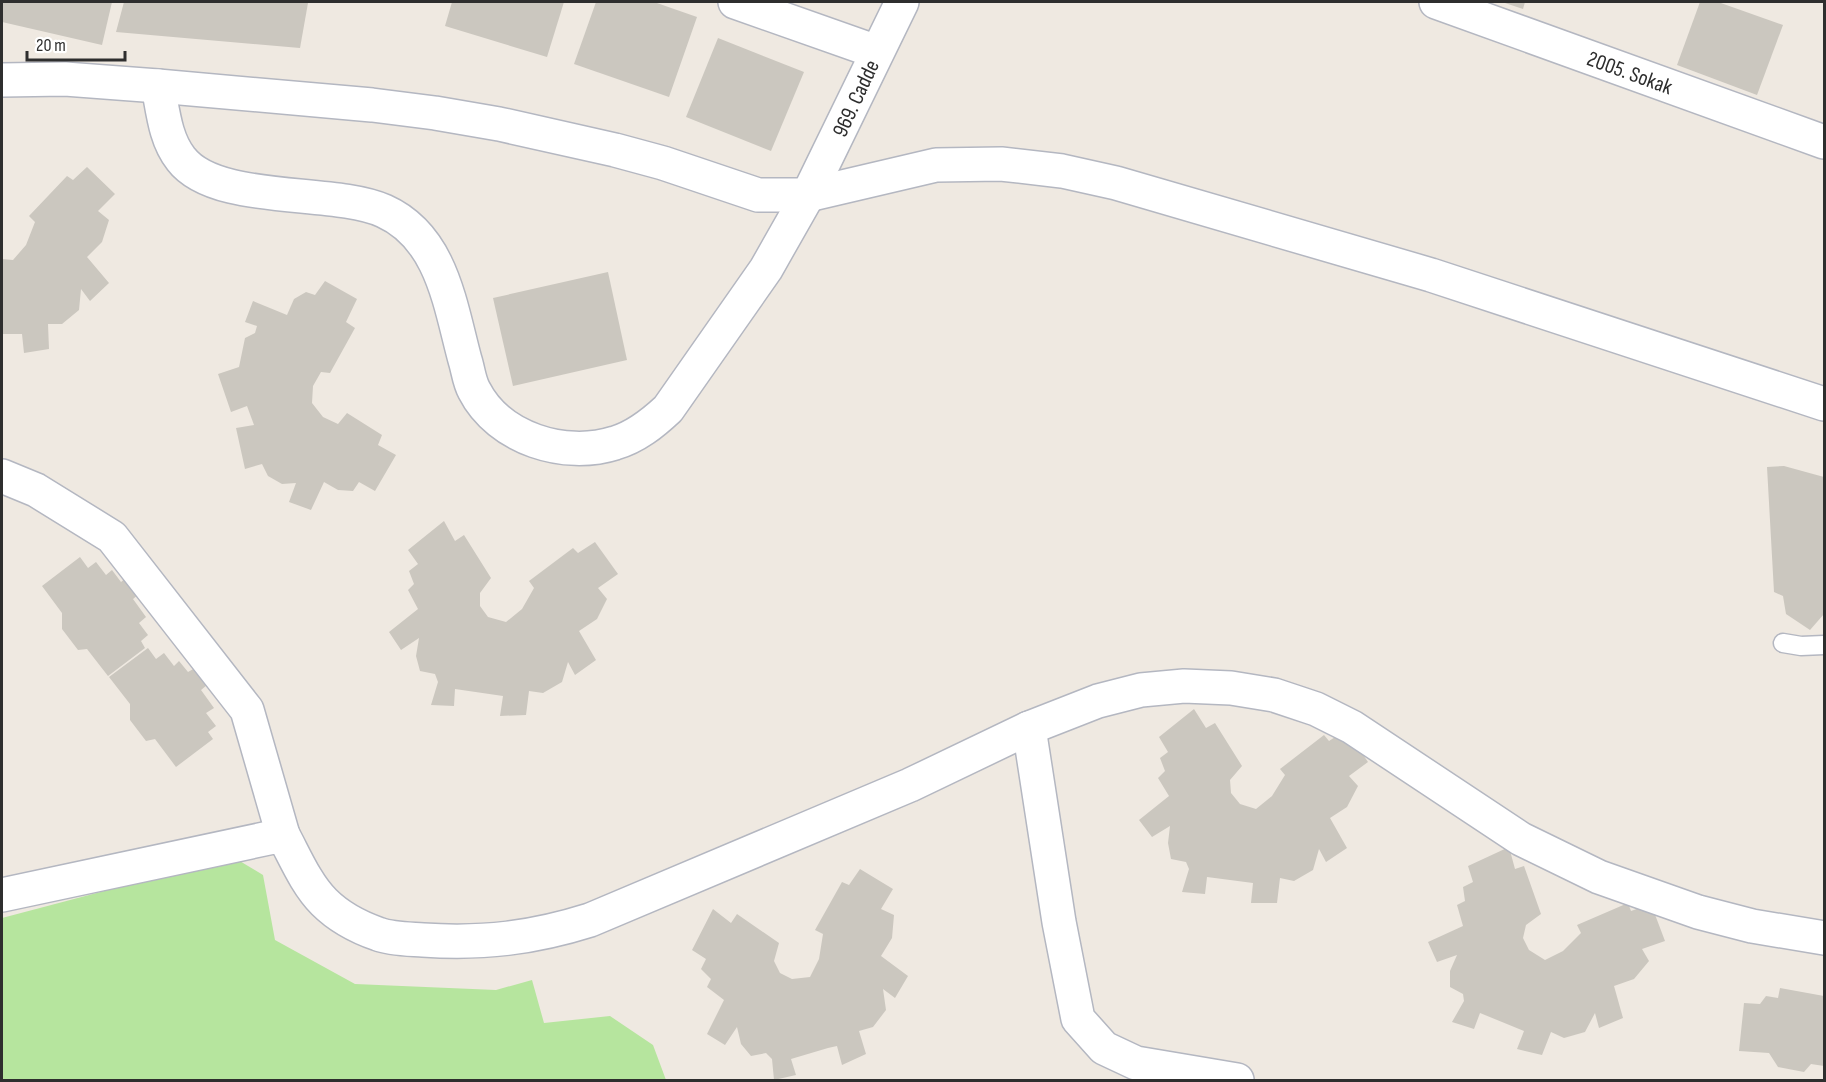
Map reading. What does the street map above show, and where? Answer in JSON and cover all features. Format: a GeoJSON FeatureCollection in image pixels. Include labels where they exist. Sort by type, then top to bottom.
{"type":"FeatureCollection","features":[{"type":"Feature","properties":{"kind":"street"},"geometry":{"type":"LineString","coordinates":[[735,2],[877,52]]}},
{"type":"Feature","properties":{"kind":"street","name":"969. Cadde"},"geometry":{"type":"LineString","coordinates":[[158,87],[168,137],[181,160],[197,174],[221,184],[356,203],[382,210],[404,222],[420,237],[433,256],[441,275],[474,390],[489,410],[514,431],[545,445],[569,449],[591,449],[616,443],[636,434],[668,409],[766,269],[808,195],[902,2]]}},
{"type":"Feature","properties":{"kind":"street","name":"2005. Sokak"},"geometry":{"type":"LineString","coordinates":[[1436,2],[1824,142]]}},
{"type":"Feature","properties":{"kind":"street"},"geometry":{"type":"LineString","coordinates":[[2,80],[65,80],[372,105],[500,124],[663,163],[758,195],[808,195],[936,165],[1000,164],[1062,171],[1116,183],[1431,275],[1824,404]]}},
{"type":"Feature","properties":{"kind":"street"},"geometry":{"type":"LineString","coordinates":[[2,476],[36,490],[112,537],[247,710],[283,835],[302,871],[322,900],[346,920],[380,935],[462,943],[509,940],[556,931],[590,920],[910,785],[1029,728],[1098,701],[1141,690],[1184,686],[1231,688],[1274,695],[1316,709],[1352,727],[1521,839],[1599,877],[1698,912],[1752,926],[1824,938]]}},
{"type":"Feature","properties":{"kind":"street"},"geometry":{"type":"LineString","coordinates":[[1029,728],[1059,922],[1078,1019],[1104,1048],[1136,1063],[1237,1080]]}},
{"type":"Feature","properties":{"kind":"street"},"geometry":{"type":"LineString","coordinates":[[2,895],[283,835]]}},
{"type":"Feature","properties":{"kind":"lane"},"geometry":{"type":"LineString","coordinates":[[1783,643],[1801,646],[1824,645]]}},
{"type":"Feature","properties":{"kind":"green space"},"geometry":{"type":"Polygon","coordinates":[[[233,857],[263,875],[275,940],[355,984],[496,990],[532,980],[544,1023],[610,1016],[653,1045],[666,1080],[2,1080],[2,918],[233,857]]]}},
{"type":"Feature","properties":{"kind":"building"},"geometry":{"type":"Polygon","coordinates":[[[2,2],[112,2],[102,45],[2,22],[2,2]]]}},
{"type":"Feature","properties":{"kind":"building"},"geometry":{"type":"Polygon","coordinates":[[[124,2],[308,3],[300,48],[116,32],[124,2]]]}},
{"type":"Feature","properties":{"kind":"building"},"geometry":{"type":"Polygon","coordinates":[[[452,2],[564,2],[547,57],[445,26],[452,2]]]}},
{"type":"Feature","properties":{"kind":"building"},"geometry":{"type":"Polygon","coordinates":[[[596,2],[654,2],[697,17],[669,97],[574,64],[596,2]]]}},
{"type":"Feature","properties":{"kind":"building"},"geometry":{"type":"Polygon","coordinates":[[[1502,2],[1525,2],[1523,9],[1502,2]]]}},
{"type":"Feature","properties":{"kind":"building"},"geometry":{"type":"Polygon","coordinates":[[[1700,2],[1718,2],[1783,25],[1757,95],[1677,65],[1700,2]]]}},
{"type":"Feature","properties":{"kind":"building"},"geometry":{"type":"Polygon","coordinates":[[[718,38],[804,72],[771,151],[686,117],[718,38]]]}},
{"type":"Feature","properties":{"kind":"building"},"geometry":{"type":"Polygon","coordinates":[[[87,167],[115,194],[98,211],[109,220],[102,242],[87,257],[109,283],[90,301],[81,289],[79,310],[62,324],[48,324],[49,349],[24,353],[22,334],[2,334],[2,259],[13,260],[26,245],[35,222],[29,216],[67,176],[73,180],[87,167]]]}},
{"type":"Feature","properties":{"kind":"building"},"geometry":{"type":"Polygon","coordinates":[[[608,272],[627,360],[513,386],[493,298],[608,272]]]}},
{"type":"Feature","properties":{"kind":"building"},"geometry":{"type":"Polygon","coordinates":[[[325,281],[357,299],[346,322],[355,328],[330,373],[321,372],[313,386],[312,403],[323,417],[338,424],[347,413],[382,435],[378,445],[396,455],[375,491],[359,482],[353,491],[338,490],[324,482],[311,510],[289,502],[296,483],[282,484],[268,476],[262,464],[245,469],[236,428],[254,425],[247,406],[231,412],[218,374],[239,367],[245,338],[255,333],[257,326],[245,322],[253,301],[287,315],[294,299],[306,292],[315,295],[325,281]]]}},
{"type":"Feature","properties":{"kind":"building"},"geometry":{"type":"Polygon","coordinates":[[[1784,466],[1824,477],[1824,614],[1810,630],[1786,614],[1783,596],[1774,592],[1767,467],[1784,466]]]}},
{"type":"Feature","properties":{"kind":"building"},"geometry":{"type":"Polygon","coordinates":[[[444,521],[455,541],[464,535],[491,578],[480,593],[480,606],[488,617],[506,622],[522,609],[534,588],[529,581],[573,548],[578,553],[595,542],[618,574],[598,588],[607,599],[597,619],[579,631],[596,660],[575,675],[568,662],[562,682],[543,693],[529,691],[526,715],[500,716],[503,696],[455,689],[454,706],[431,705],[438,682],[435,674],[420,671],[416,656],[419,638],[401,650],[389,632],[418,609],[408,590],[414,584],[409,571],[418,564],[408,550],[444,521]]]}},
{"type":"Feature","properties":{"kind":"building"},"geometry":{"type":"Polygon","coordinates":[[[80,557],[88,568],[96,562],[106,575],[112,570],[121,582],[127,577],[139,594],[133,599],[146,617],[139,623],[148,635],[141,641],[145,648],[108,676],[87,649],[78,650],[62,629],[62,613],[42,586],[80,557]]]}},
{"type":"Feature","properties":{"kind":"building"},"geometry":{"type":"Polygon","coordinates":[[[148,648],[156,659],[164,653],[174,666],[179,661],[188,672],[195,668],[207,685],[201,690],[214,708],[206,713],[216,726],[208,732],[213,739],[176,767],[155,739],[146,741],[130,720],[130,704],[109,677],[148,648]]]}},
{"type":"Feature","properties":{"kind":"building"},"geometry":{"type":"Polygon","coordinates":[[[1194,709],[1206,728],[1215,723],[1242,766],[1230,780],[1231,793],[1240,804],[1256,809],[1272,796],[1285,775],[1280,769],[1324,735],[1329,741],[1346,730],[1368,762],[1349,776],[1358,786],[1347,807],[1330,818],[1347,848],[1326,862],[1319,849],[1313,870],[1294,881],[1280,878],[1277,903],[1251,903],[1253,883],[1207,877],[1205,894],[1182,892],[1189,869],[1186,862],[1171,859],[1168,843],[1170,826],[1152,837],[1139,820],[1169,796],[1158,778],[1165,771],[1160,758],[1168,752],[1159,737],[1194,709]]]}},
{"type":"Feature","properties":{"kind":"building"},"geometry":{"type":"Polygon","coordinates":[[[1509,847],[1515,869],[1524,866],[1541,914],[1526,925],[1523,938],[1529,950],[1545,960],[1563,951],[1581,933],[1577,925],[1628,903],[1631,911],[1651,904],[1665,941],[1642,949],[1649,961],[1634,979],[1614,986],[1623,1018],[1599,1028],[1595,1013],[1585,1032],[1564,1038],[1551,1032],[1542,1055],[1517,1049],[1524,1031],[1480,1013],[1474,1029],[1452,1022],[1464,1001],[1463,994],[1450,987],[1450,971],[1457,955],[1437,962],[1428,942],[1463,926],[1457,905],[1465,901],[1463,887],[1473,882],[1468,866],[1509,847]]]}},
{"type":"Feature","properties":{"kind":"building"},"geometry":{"type":"Polygon","coordinates":[[[860,869],[893,889],[881,909],[894,915],[892,938],[881,956],[908,976],[895,998],[883,989],[886,1010],[873,1027],[859,1031],[866,1054],[842,1065],[837,1046],[828,1048],[791,1059],[796,1075],[774,1080],[772,1059],[766,1053],[751,1056],[741,1044],[737,1027],[725,1045],[707,1034],[724,1000],[707,987],[711,979],[701,969],[706,959],[692,950],[713,909],[731,923],[737,914],[779,943],[774,961],[780,973],[792,979],[810,977],[819,959],[823,934],[815,930],[842,882],[849,885],[860,869]]]}},
{"type":"Feature","properties":{"kind":"building"},"geometry":{"type":"Polygon","coordinates":[[[1780,988],[1824,996],[1824,1066],[1811,1064],[1804,1072],[1778,1067],[1769,1053],[1739,1051],[1744,1003],[1760,1004],[1766,996],[1778,998],[1780,988]]]}}]}
